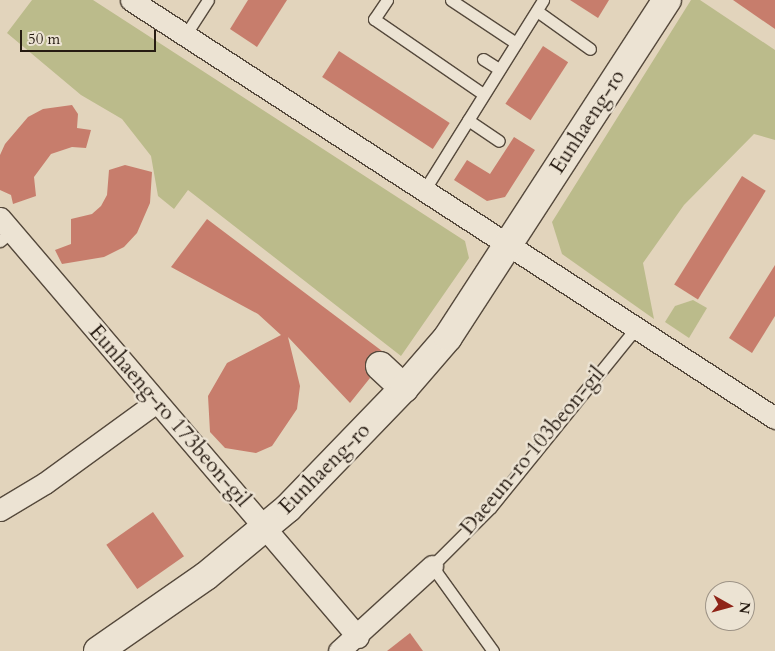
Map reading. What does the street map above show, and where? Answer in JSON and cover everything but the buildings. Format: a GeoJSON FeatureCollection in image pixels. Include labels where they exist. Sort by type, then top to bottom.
{"type":"FeatureCollection","features":[{"type":"Feature","properties":{"kind":"street"},"geometry":{"type":"LineString","coordinates":[[132,0],[510,244],[635,329],[775,418]]}},
{"type":"Feature","properties":{"kind":"street","name":"Eunhaeng-ro"},"geometry":{"type":"LineString","coordinates":[[98,651],[206,576],[267,526],[324,474],[404,388],[448,337],[667,0]]}},
{"type":"Feature","properties":{"kind":"street","name":"Eunhaeng-ro 173beon-gil"},"geometry":{"type":"LineString","coordinates":[[4,230],[155,403],[267,526],[358,637]]}},
{"type":"Feature","properties":{"kind":"street"},"geometry":{"type":"LineString","coordinates":[[380,366],[404,388]]}},
{"type":"Feature","properties":{"kind":"street"},"geometry":{"type":"LineString","coordinates":[[0,510],[47,482],[155,403]]}},
{"type":"Feature","properties":{"kind":"street","name":"Daeeun-ro 103beon-gil"},"geometry":{"type":"LineString","coordinates":[[339,651],[358,637],[432,566]]}},
{"type":"Feature","properties":{"kind":"lane"},"geometry":{"type":"LineString","coordinates":[[186,34],[208,0]]}},
{"type":"Feature","properties":{"kind":"lane"},"geometry":{"type":"LineString","coordinates":[[387,0],[374,19],[483,94]]}},
{"type":"Feature","properties":{"kind":"lane"},"geometry":{"type":"LineString","coordinates":[[451,0],[516,43]]}},
{"type":"Feature","properties":{"kind":"lane"},"geometry":{"type":"LineString","coordinates":[[425,189],[483,94],[544,0]]}},
{"type":"Feature","properties":{"kind":"lane"},"geometry":{"type":"LineString","coordinates":[[537,11],[590,49]]}},
{"type":"Feature","properties":{"kind":"lane"},"geometry":{"type":"LineString","coordinates":[[483,59],[499,69]]}},
{"type":"Feature","properties":{"kind":"lane"},"geometry":{"type":"LineString","coordinates":[[468,120],[500,141]]}},
{"type":"Feature","properties":{"kind":"lane","name":"Daeeun-ro 103beon-gil"},"geometry":{"type":"LineString","coordinates":[[432,566],[491,507],[635,329]]}},
{"type":"Feature","properties":{"kind":"lane"},"geometry":{"type":"LineString","coordinates":[[432,566],[493,651]]}},
{"type":"Feature","properties":{"kind":"green space"},"geometry":{"type":"Polygon","coordinates":[[[32,0],[93,0],[465,241],[469,258],[401,356],[188,190],[174,209],[158,196],[151,156],[122,119],[81,95],[7,33],[32,0]]]}},
{"type":"Feature","properties":{"kind":"green space"},"geometry":{"type":"Polygon","coordinates":[[[691,0],[700,0],[775,50],[775,140],[754,134],[684,205],[643,263],[654,319],[562,254],[552,222],[691,0]]]}},
{"type":"Feature","properties":{"kind":"green space"},"geometry":{"type":"Polygon","coordinates":[[[693,300],[707,308],[689,338],[665,322],[675,306],[693,300]]]}}]}
